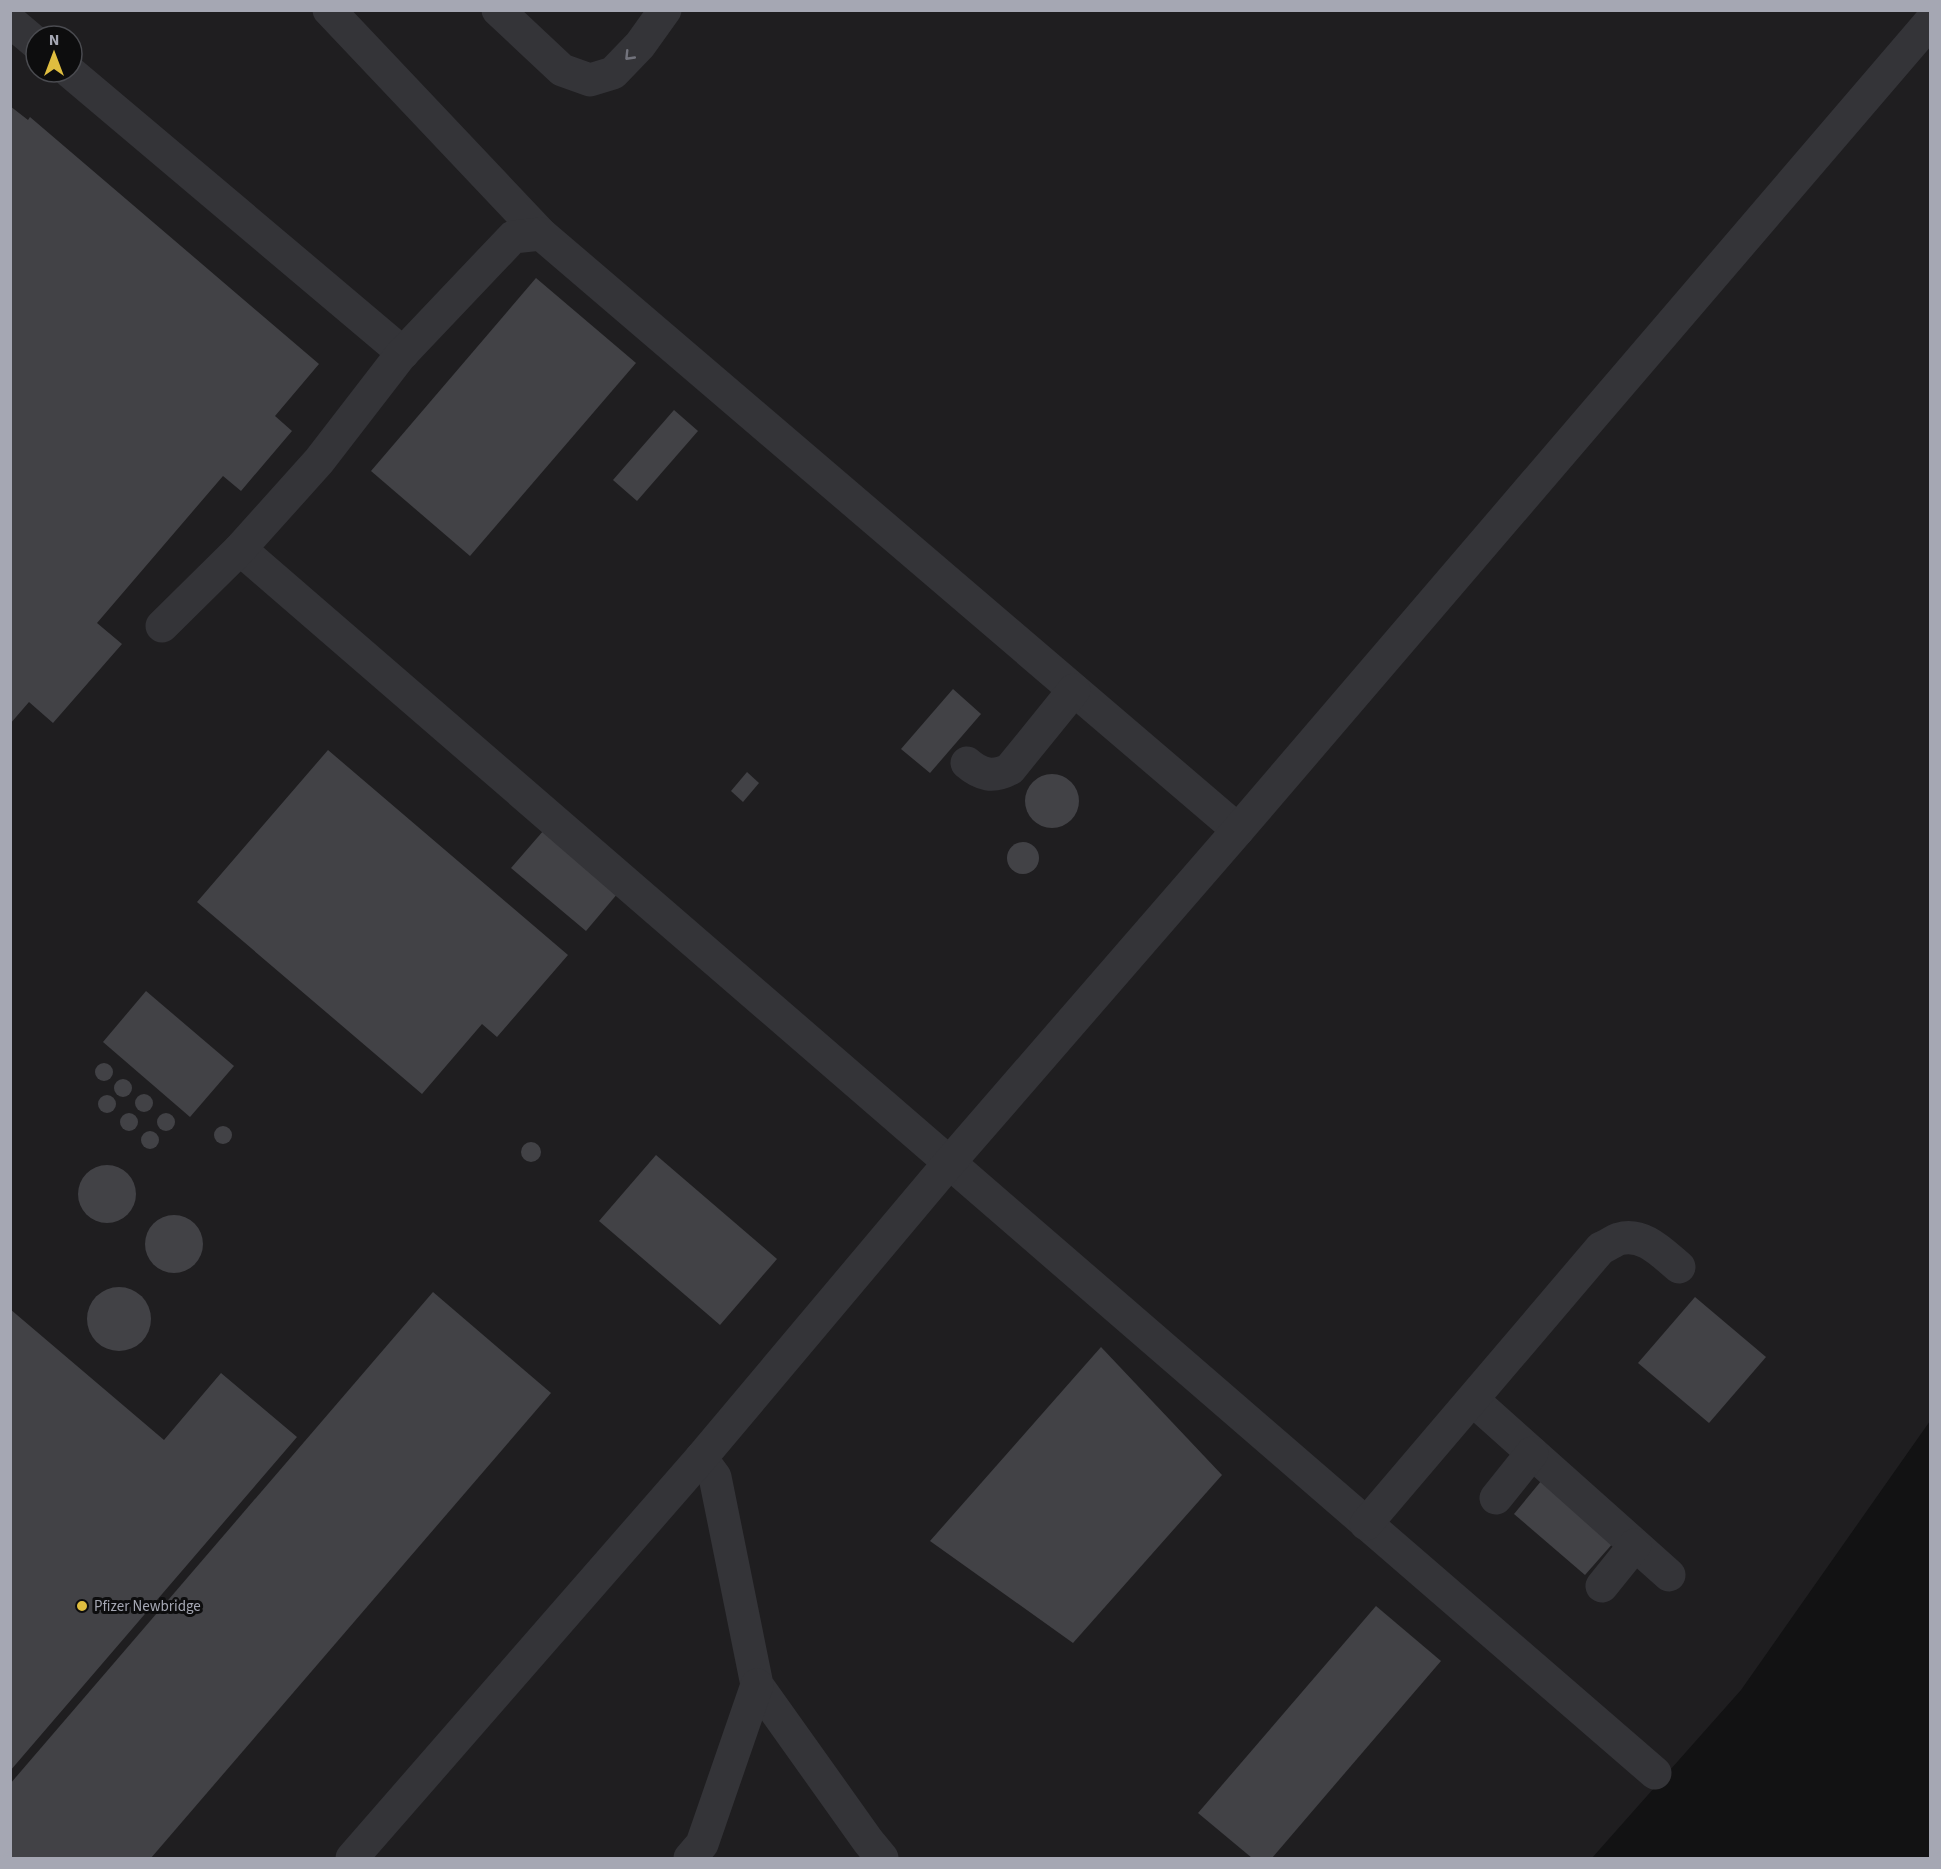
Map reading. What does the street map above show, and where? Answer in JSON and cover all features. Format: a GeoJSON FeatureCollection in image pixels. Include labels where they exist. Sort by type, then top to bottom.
{"type":"FeatureCollection","features":[{"type":"Feature","properties":{"kind":"lane"},"geometry":{"type":"LineString","coordinates":[[498,10],[562,70],[590,80],[613,73],[640,45],[659,13]]}},
{"type":"Feature","properties":{"kind":"lane"},"geometry":{"type":"LineString","coordinates":[[344,18],[541,234],[1238,830]]}},
{"type":"Feature","properties":{"kind":"lane"},"geometry":{"type":"LineString","coordinates":[[10,21],[24,33]]}},
{"type":"Feature","properties":{"kind":"lane"},"geometry":{"type":"LineString","coordinates":[[352,1858],[701,1458],[949,1163],[1238,830],[1930,22]]}},
{"type":"Feature","properties":{"kind":"lane"},"geometry":{"type":"LineString","coordinates":[[84,84],[403,353]]}},
{"type":"Feature","properties":{"kind":"lane"},"geometry":{"type":"LineString","coordinates":[[162,626],[240,549],[319,461],[403,353],[513,237],[541,234]]}},
{"type":"Feature","properties":{"kind":"lane"},"geometry":{"type":"LineString","coordinates":[[240,549],[1654,1773]]}},
{"type":"Feature","properties":{"kind":"lane"},"geometry":{"type":"LineString","coordinates":[[967,763],[986,775],[1000,774],[1010,769],[1074,690]]}},
{"type":"Feature","properties":{"kind":"lane"},"geometry":{"type":"LineString","coordinates":[[1366,1524],[1601,1248],[1619,1239],[1638,1238],[1654,1246],[1679,1267]]}},
{"type":"Feature","properties":{"kind":"lane"},"geometry":{"type":"LineString","coordinates":[[1473,1400],[1668,1575]]}},
{"type":"Feature","properties":{"kind":"lane"},"geometry":{"type":"LineString","coordinates":[[1496,1498],[1532,1453]]}},
{"type":"Feature","properties":{"kind":"lane"},"geometry":{"type":"LineString","coordinates":[[701,1458],[715,1477],[757,1685],[882,1858]]}},
{"type":"Feature","properties":{"kind":"lane"},"geometry":{"type":"LineString","coordinates":[[1602,1586],[1635,1545]]}},
{"type":"Feature","properties":{"kind":"lane"},"geometry":{"type":"LineString","coordinates":[[690,1858],[702,1844],[757,1685]]}},
{"type":"Feature","properties":{"kind":"shaded area","name":"Pfizer Newbridge"},"geometry":{"type":"Polygon","coordinates":[[[11,11],[1930,11],[1930,1421],[1741,1690],[1592,1858],[11,1858],[11,11]]]}},
{"type":"Feature","properties":{"kind":"building"},"geometry":{"type":"Polygon","coordinates":[[[10,106],[28,120],[30,117],[319,364],[275,416],[292,431],[241,491],[223,476],[97,623],[122,644],[53,723],[29,702],[10,724],[10,106]]]}},
{"type":"Feature","properties":{"kind":"building"},"geometry":{"type":"Polygon","coordinates":[[[536,278],[636,363],[470,556],[371,471],[536,278]]]}},
{"type":"Feature","properties":{"kind":"building"},"geometry":{"type":"Polygon","coordinates":[[[674,410],[698,431],[637,501],[613,480],[674,410]]]}},
{"type":"Feature","properties":{"kind":"building"},"geometry":{"type":"Polygon","coordinates":[[[953,689],[981,714],[930,773],[901,749],[953,689]]]}},
{"type":"Feature","properties":{"kind":"building"},"geometry":{"type":"Polygon","coordinates":[[[328,750],[568,955],[497,1037],[482,1024],[422,1094],[197,902],[328,750]]]}},
{"type":"Feature","properties":{"kind":"building"},"geometry":{"type":"Polygon","coordinates":[[[747,772],[759,783],[743,802],[731,791],[747,772]]]}},
{"type":"Feature","properties":{"kind":"building"},"geometry":{"type":"Polygon","coordinates":[[[1052,774],[1062,776],[1071,782],[1077,791],[1079,801],[1077,811],[1071,820],[1062,826],[1052,828],[1042,826],[1033,820],[1027,811],[1025,801],[1027,791],[1033,782],[1042,776],[1052,774]]]}},
{"type":"Feature","properties":{"kind":"building"},"geometry":{"type":"Polygon","coordinates":[[[544,830],[618,893],[586,931],[511,868],[544,830]]]}},
{"type":"Feature","properties":{"kind":"building"},"geometry":{"type":"Polygon","coordinates":[[[1023,842],[1034,847],[1039,858],[1034,869],[1023,874],[1012,869],[1007,858],[1012,847],[1023,842]]]}},
{"type":"Feature","properties":{"kind":"building"},"geometry":{"type":"Polygon","coordinates":[[[146,991],[234,1066],[190,1117],[103,1042],[146,991]]]}},
{"type":"Feature","properties":{"kind":"building"},"geometry":{"type":"Polygon","coordinates":[[[100,1063],[108,1063],[113,1068],[111,1079],[100,1081],[95,1076],[95,1068],[100,1063]]]}},
{"type":"Feature","properties":{"kind":"building"},"geometry":{"type":"Polygon","coordinates":[[[119,1079],[127,1079],[132,1084],[130,1095],[119,1097],[114,1092],[114,1084],[119,1079]]]}},
{"type":"Feature","properties":{"kind":"building"},"geometry":{"type":"Polygon","coordinates":[[[140,1094],[148,1094],[153,1099],[151,1110],[140,1112],[135,1107],[135,1099],[140,1094]]]}},
{"type":"Feature","properties":{"kind":"building"},"geometry":{"type":"Polygon","coordinates":[[[103,1095],[111,1095],[116,1100],[114,1111],[103,1113],[98,1108],[98,1100],[103,1095]]]}},
{"type":"Feature","properties":{"kind":"building"},"geometry":{"type":"Polygon","coordinates":[[[125,1113],[133,1113],[138,1118],[136,1129],[125,1131],[120,1126],[120,1118],[125,1113]]]}},
{"type":"Feature","properties":{"kind":"building"},"geometry":{"type":"Polygon","coordinates":[[[162,1113],[170,1113],[175,1118],[173,1129],[162,1131],[157,1126],[157,1118],[162,1113]]]}},
{"type":"Feature","properties":{"kind":"building"},"geometry":{"type":"Polygon","coordinates":[[[219,1126],[227,1126],[232,1131],[230,1142],[219,1144],[214,1139],[214,1131],[219,1126]]]}},
{"type":"Feature","properties":{"kind":"building"},"geometry":{"type":"Polygon","coordinates":[[[146,1131],[154,1131],[159,1136],[157,1147],[146,1149],[141,1144],[141,1136],[146,1131]]]}},
{"type":"Feature","properties":{"kind":"building"},"geometry":{"type":"Polygon","coordinates":[[[531,1142],[538,1145],[541,1152],[538,1159],[531,1162],[524,1159],[521,1152],[524,1145],[531,1142]]]}},
{"type":"Feature","properties":{"kind":"building"},"geometry":{"type":"Polygon","coordinates":[[[656,1155],[777,1259],[720,1325],[599,1221],[656,1155]]]}},
{"type":"Feature","properties":{"kind":"building"},"geometry":{"type":"Polygon","coordinates":[[[101,1165],[113,1165],[128,1173],[136,1188],[136,1200],[128,1215],[113,1223],[101,1223],[86,1215],[78,1200],[78,1188],[86,1173],[101,1165]]]}},
{"type":"Feature","properties":{"kind":"building"},"geometry":{"type":"Polygon","coordinates":[[[168,1215],[180,1215],[195,1223],[203,1238],[203,1250],[195,1265],[180,1273],[168,1273],[153,1265],[145,1250],[145,1238],[153,1223],[168,1215]]]}},
{"type":"Feature","properties":{"kind":"building"},"geometry":{"type":"Polygon","coordinates":[[[113,1287],[125,1287],[142,1296],[149,1307],[151,1319],[149,1331],[142,1342],[125,1351],[113,1351],[101,1346],[92,1337],[87,1325],[87,1313],[92,1301],[101,1292],[113,1287]]]}},
{"type":"Feature","properties":{"kind":"building"},"geometry":{"type":"Polygon","coordinates":[[[433,1292],[551,1393],[151,1858],[10,1858],[10,1784],[433,1292]]]}},
{"type":"Feature","properties":{"kind":"building"},"geometry":{"type":"Polygon","coordinates":[[[1695,1297],[1766,1357],[1709,1423],[1638,1363],[1695,1297]]]}},
{"type":"Feature","properties":{"kind":"building","name":"Pfizer Newbridge"},"geometry":{"type":"Polygon","coordinates":[[[10,1309],[164,1440],[221,1373],[297,1437],[10,1771],[10,1309]]]}},
{"type":"Feature","properties":{"kind":"building"},"geometry":{"type":"Polygon","coordinates":[[[1101,1347],[1222,1475],[1073,1643],[930,1541],[1101,1347]]]}},
{"type":"Feature","properties":{"kind":"building"},"geometry":{"type":"Polygon","coordinates":[[[1542,1480],[1614,1542],[1585,1575],[1514,1514],[1542,1480]]]}},
{"type":"Feature","properties":{"kind":"building"},"geometry":{"type":"Polygon","coordinates":[[[1376,1606],[1441,1661],[1272,1858],[1252,1858],[1198,1813],[1376,1606]]]}},
{"type":"Feature","properties":{"kind":"place","name":"Pfizer Newbridge"},"geometry":{"type":"Point","coordinates":[82,1606]}}]}
